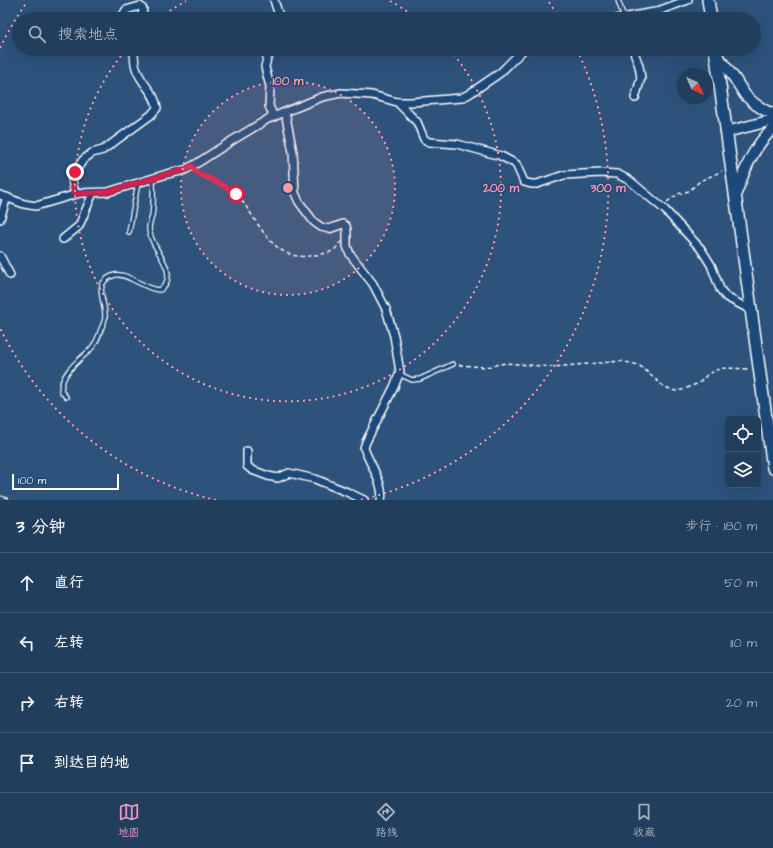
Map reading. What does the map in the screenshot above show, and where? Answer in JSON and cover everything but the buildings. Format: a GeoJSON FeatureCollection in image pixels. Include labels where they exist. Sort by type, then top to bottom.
{"type":"FeatureCollection","features":[{"type":"Feature","properties":{"kind":"main road"},"geometry":{"type":"LineString","coordinates":[[708,0],[710,12]]}},
{"type":"Feature","properties":{"kind":"main road"},"geometry":{"type":"LineString","coordinates":[[716,56],[773,468]]}},
{"type":"Feature","properties":{"kind":"main road"},"geometry":{"type":"LineString","coordinates":[[719,56],[745,95],[766,111],[773,113]]}},
{"type":"Feature","properties":{"kind":"main road"},"geometry":{"type":"LineString","coordinates":[[726,132],[773,120]]}},
{"type":"Feature","properties":{"kind":"main road"},"geometry":{"type":"LineString","coordinates":[[735,196],[754,152],[765,136],[773,129]]}},
{"type":"Feature","properties":{"kind":"street"},"geometry":{"type":"LineString","coordinates":[[655,12],[688,0]]}},
{"type":"Feature","properties":{"kind":"street"},"geometry":{"type":"LineString","coordinates":[[274,1],[278,12]]}},
{"type":"Feature","properties":{"kind":"street"},"geometry":{"type":"LineString","coordinates":[[125,12],[126,10],[140,6],[143,9],[142,12]]}},
{"type":"Feature","properties":{"kind":"street"},"geometry":{"type":"LineString","coordinates":[[74,194],[72,180],[75,172],[83,160],[92,153],[103,150],[151,115],[157,108],[156,102],[140,78],[136,68],[135,56]]}},
{"type":"Feature","properties":{"kind":"street"},"geometry":{"type":"LineString","coordinates":[[269,56],[265,67],[270,87],[269,106],[274,117]]}},
{"type":"Feature","properties":{"kind":"street"},"geometry":{"type":"LineString","coordinates":[[0,219],[4,196],[24,204],[36,206],[74,194],[108,192],[185,170],[246,132],[274,117],[322,97],[341,93],[372,95],[397,102],[461,98],[500,73],[517,56]]}},
{"type":"Feature","properties":{"kind":"street"},"geometry":{"type":"LineString","coordinates":[[635,98],[641,78],[636,56]]}},
{"type":"Feature","properties":{"kind":"street"},"geometry":{"type":"LineString","coordinates":[[397,102],[417,122],[424,139],[429,142],[457,144],[501,156],[516,164],[524,182],[537,184],[564,175],[601,173],[617,174],[629,180],[661,206],[701,249],[711,265],[720,288],[726,297],[751,310]]}},
{"type":"Feature","properties":{"kind":"street"},"geometry":{"type":"LineString","coordinates":[[285,112],[293,152],[295,193],[299,202],[314,222],[320,227],[328,228],[343,224],[346,226],[347,246],[350,254],[372,284],[386,309],[394,336],[400,372],[364,448],[381,488],[381,500]]}},
{"type":"Feature","properties":{"kind":"street"},"geometry":{"type":"LineString","coordinates":[[63,239],[79,226],[93,193]]}},
{"type":"Feature","properties":{"kind":"street"},"geometry":{"type":"LineString","coordinates":[[0,256],[10,275]]}},
{"type":"Feature","properties":{"kind":"street"},"geometry":{"type":"LineString","coordinates":[[247,450],[248,466],[252,470],[278,478],[290,473],[315,479],[364,500]]}},
{"type":"Feature","properties":{"kind":"lane"},"geometry":{"type":"LineString","coordinates":[[618,0],[622,12]]}},
{"type":"Feature","properties":{"kind":"lane"},"geometry":{"type":"LineString","coordinates":[[66,397],[61,391],[62,381],[77,360],[91,349],[104,322],[105,316],[100,291],[103,284],[114,276],[119,275],[156,290],[160,290],[168,282],[168,276],[162,258],[151,238],[149,228],[154,200],[153,179]]}},
{"type":"Feature","properties":{"kind":"lane"},"geometry":{"type":"LineString","coordinates":[[129,232],[138,183]]}},
{"type":"Feature","properties":{"kind":"lane"},"geometry":{"type":"LineString","coordinates":[[399,374],[412,380],[420,379],[453,364]]}},
{"type":"Feature","properties":{"kind":"lane"},"geometry":{"type":"LineString","coordinates":[[0,498],[6,500]]}},
{"type":"Feature","properties":{"kind":"path"},"geometry":{"type":"LineString","coordinates":[[192,166],[196,172],[224,186],[236,194],[256,220],[267,238],[286,254],[298,257],[327,254],[335,249],[347,237]]}},
{"type":"Feature","properties":{"kind":"path"},"geometry":{"type":"LineString","coordinates":[[661,206],[678,194],[689,191],[700,181],[731,167]]}},
{"type":"Feature","properties":{"kind":"path"},"geometry":{"type":"LineString","coordinates":[[453,364],[486,367],[506,363],[553,367],[621,361],[639,365],[663,386],[675,391],[682,390],[699,383],[707,375],[716,370],[725,368],[759,370]]}},
{"type":"Feature","properties":{"kind":"route"},"geometry":{"type":"LineString","coordinates":[[75,172],[72,180],[74,194],[108,192],[185,170],[192,166],[196,172],[224,186],[236,194]]}}]}
